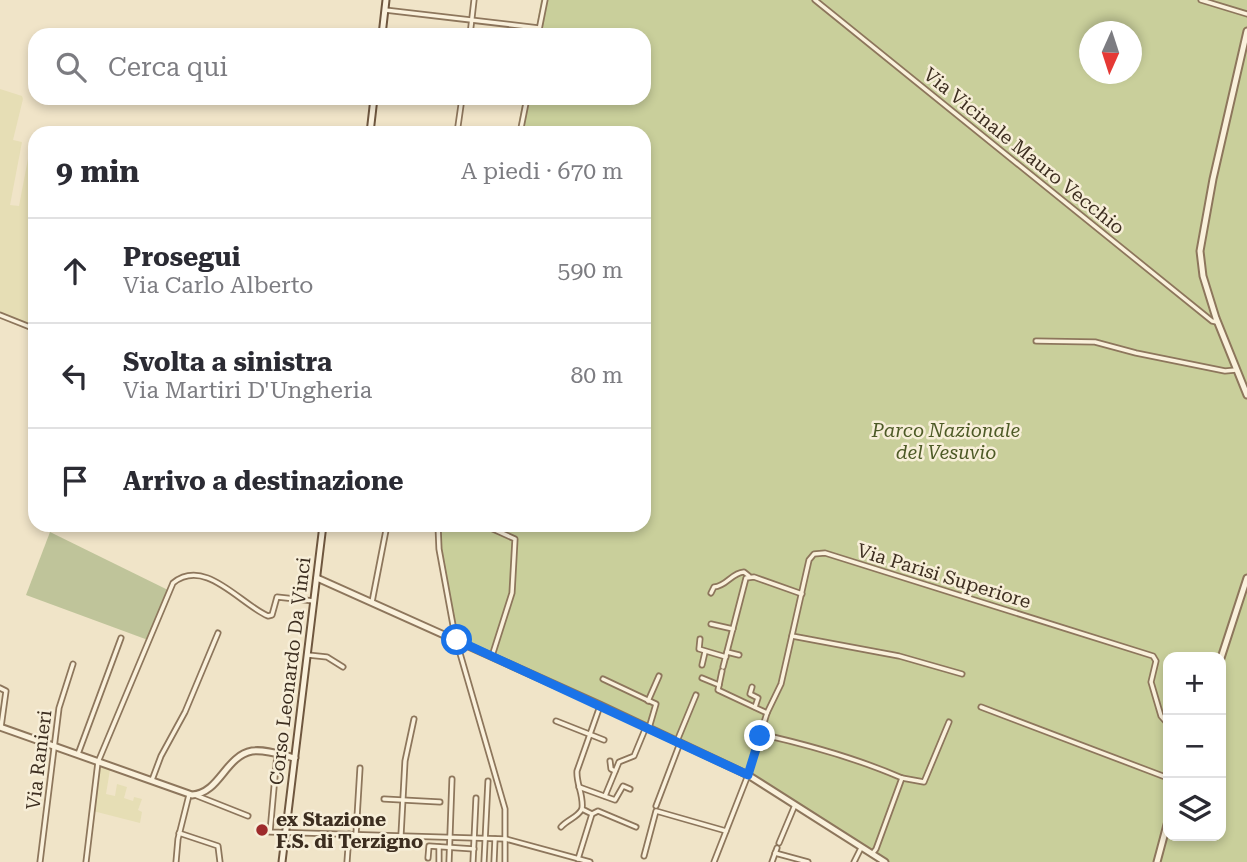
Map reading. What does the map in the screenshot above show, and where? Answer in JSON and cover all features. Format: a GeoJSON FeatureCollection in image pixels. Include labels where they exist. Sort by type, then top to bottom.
{"type":"FeatureCollection","features":[{"type":"Feature","properties":{"kind":"street"},"geometry":{"type":"LineString","coordinates":[[383,28],[386,0]]}},
{"type":"Feature","properties":{"kind":"street"},"geometry":{"type":"LineString","coordinates":[[471,28],[474,0]]}},
{"type":"Feature","properties":{"kind":"street"},"geometry":{"type":"LineString","coordinates":[[385,10],[539,28],[545,0]]}},
{"type":"Feature","properties":{"kind":"street","name":"Via Vicinale Mauro Vecchio"},"geometry":{"type":"LineString","coordinates":[[815,0],[1042,182],[1180,297],[1212,321],[1217,321]]}},
{"type":"Feature","properties":{"kind":"street"},"geometry":{"type":"LineString","coordinates":[[1201,0],[1247,14]]}},
{"type":"Feature","properties":{"kind":"street"},"geometry":{"type":"LineString","coordinates":[[1247,31],[1201,243],[1203,276],[1217,321],[1247,396]]}},
{"type":"Feature","properties":{"kind":"street"},"geometry":{"type":"LineString","coordinates":[[371,126],[373,105]]}},
{"type":"Feature","properties":{"kind":"street"},"geometry":{"type":"LineString","coordinates":[[458,126],[461,105]]}},
{"type":"Feature","properties":{"kind":"street"},"geometry":{"type":"LineString","coordinates":[[521,126],[525,105]]}},
{"type":"Feature","properties":{"kind":"street"},"geometry":{"type":"LineString","coordinates":[[0,315],[28,326]]}},
{"type":"Feature","properties":{"kind":"street"},"geometry":{"type":"LineString","coordinates":[[1036,341],[1095,342],[1225,372],[1236,370]]}},
{"type":"Feature","properties":{"kind":"street","name":"Corso Leonardo Da Vinci"},"geometry":{"type":"LineString","coordinates":[[282,862],[322,532]]}},
{"type":"Feature","properties":{"kind":"street"},"geometry":{"type":"LineString","coordinates":[[372,602],[386,532]]}},
{"type":"Feature","properties":{"kind":"street"},"geometry":{"type":"LineString","coordinates":[[438,532],[439,549],[457,640],[502,795],[506,817],[505,862]]}},
{"type":"Feature","properties":{"kind":"street"},"geometry":{"type":"LineString","coordinates":[[492,656],[512,593],[515,539],[500,532]]}},
{"type":"Feature","properties":{"kind":"street","name":"Via Parisi Superiore"},"geometry":{"type":"LineString","coordinates":[[714,862],[748,775],[767,713],[781,684],[809,560],[814,554],[825,553],[1153,656],[1156,661],[1150,682],[1163,718]]}},
{"type":"Feature","properties":{"kind":"street"},"geometry":{"type":"LineString","coordinates":[[711,593],[713,587],[728,582],[736,573],[744,572],[802,594]]}},
{"type":"Feature","properties":{"kind":"street"},"geometry":{"type":"LineString","coordinates":[[86,862],[98,762],[176,580],[197,575],[207,577],[265,616],[272,615],[277,597],[314,600]]}},
{"type":"Feature","properties":{"kind":"street"},"geometry":{"type":"LineString","coordinates":[[749,576],[718,690],[767,713]]}},
{"type":"Feature","properties":{"kind":"street"},"geometry":{"type":"LineString","coordinates":[[317,578],[600,705],[748,775],[885,862]]}},
{"type":"Feature","properties":{"kind":"street"},"geometry":{"type":"LineString","coordinates":[[1223,652],[1247,578]]}},
{"type":"Feature","properties":{"kind":"street"},"geometry":{"type":"LineString","coordinates":[[711,624],[733,629]]}},
{"type":"Feature","properties":{"kind":"street"},"geometry":{"type":"LineString","coordinates":[[152,782],[161,756],[185,712],[218,633]]}},
{"type":"Feature","properties":{"kind":"street"},"geometry":{"type":"LineString","coordinates":[[792,636],[900,656],[962,674]]}},
{"type":"Feature","properties":{"kind":"street"},"geometry":{"type":"LineString","coordinates":[[78,755],[121,638]]}},
{"type":"Feature","properties":{"kind":"street"},"geometry":{"type":"LineString","coordinates":[[700,639],[699,649],[705,652],[740,655]]}},
{"type":"Feature","properties":{"kind":"street"},"geometry":{"type":"LineString","coordinates":[[702,666],[705,652]]}},
{"type":"Feature","properties":{"kind":"street"},"geometry":{"type":"LineString","coordinates":[[307,655],[327,657],[343,667]]}},
{"type":"Feature","properties":{"kind":"street","name":"Via Ranieri"},"geometry":{"type":"LineString","coordinates":[[40,862],[59,708],[74,664]]}},
{"type":"Feature","properties":{"kind":"street"},"geometry":{"type":"LineString","coordinates":[[648,701],[659,676]]}},
{"type":"Feature","properties":{"kind":"street"},"geometry":{"type":"LineString","coordinates":[[702,678],[719,685]]}},
{"type":"Feature","properties":{"kind":"street"},"geometry":{"type":"LineString","coordinates":[[603,679],[656,704],[634,757],[621,760],[605,796]]}},
{"type":"Feature","properties":{"kind":"street"},"geometry":{"type":"LineString","coordinates":[[752,687],[750,694],[760,698],[755,707]]}},
{"type":"Feature","properties":{"kind":"street"},"geometry":{"type":"LineString","coordinates":[[0,688],[6,691],[1,727],[248,816]]}},
{"type":"Feature","properties":{"kind":"street"},"geometry":{"type":"LineString","coordinates":[[656,806],[696,695]]}},
{"type":"Feature","properties":{"kind":"street"},"geometry":{"type":"LineString","coordinates":[[561,827],[566,821],[578,816],[582,809],[577,771],[600,705]]}},
{"type":"Feature","properties":{"kind":"street"},"geometry":{"type":"LineString","coordinates":[[981,706],[1163,776]]}},
{"type":"Feature","properties":{"kind":"street"},"geometry":{"type":"LineString","coordinates":[[401,835],[405,761],[414,719]]}},
{"type":"Feature","properties":{"kind":"street"},"geometry":{"type":"LineString","coordinates":[[556,722],[604,740]]}},
{"type":"Feature","properties":{"kind":"street"},"geometry":{"type":"LineString","coordinates":[[760,734],[825,750],[902,778],[924,782],[949,722]]}},
{"type":"Feature","properties":{"kind":"street"},"geometry":{"type":"LineString","coordinates":[[192,795],[208,790],[237,758],[244,754],[256,751],[295,758]]}},
{"type":"Feature","properties":{"kind":"street"},"geometry":{"type":"LineString","coordinates":[[277,754],[270,832],[506,839],[587,862]]}},
{"type":"Feature","properties":{"kind":"street"},"geometry":{"type":"LineString","coordinates":[[610,761],[611,769],[615,771]]}},
{"type":"Feature","properties":{"kind":"street"},"geometry":{"type":"LineString","coordinates":[[356,834],[360,768]]}},
{"type":"Feature","properties":{"kind":"street"},"geometry":{"type":"LineString","coordinates":[[872,854],[902,778]]}},
{"type":"Feature","properties":{"kind":"street"},"geometry":{"type":"LineString","coordinates":[[449,862],[452,779]]}},
{"type":"Feature","properties":{"kind":"street"},"geometry":{"type":"LineString","coordinates":[[484,862],[488,781]]}},
{"type":"Feature","properties":{"kind":"street"},"geometry":{"type":"LineString","coordinates":[[603,783],[609,785]]}},
{"type":"Feature","properties":{"kind":"street"},"geometry":{"type":"LineString","coordinates":[[579,786],[615,800],[623,786],[630,789]]}},
{"type":"Feature","properties":{"kind":"street"},"geometry":{"type":"LineString","coordinates":[[176,862],[179,833],[192,795]]}},
{"type":"Feature","properties":{"kind":"street"},"geometry":{"type":"LineString","coordinates":[[582,796],[590,801]]}},
{"type":"Feature","properties":{"kind":"street"},"geometry":{"type":"LineString","coordinates":[[473,862],[476,798]]}},
{"type":"Feature","properties":{"kind":"street"},"geometry":{"type":"LineString","coordinates":[[384,799],[440,802]]}},
{"type":"Feature","properties":{"kind":"street"},"geometry":{"type":"LineString","coordinates":[[772,862],[795,805]]}},
{"type":"Feature","properties":{"kind":"street"},"geometry":{"type":"LineString","coordinates":[[582,809],[592,814]]}},
{"type":"Feature","properties":{"kind":"street"},"geometry":{"type":"LineString","coordinates":[[578,859],[592,814],[598,811],[636,827]]}},
{"type":"Feature","properties":{"kind":"street"},"geometry":{"type":"LineString","coordinates":[[644,856],[656,811],[726,831]]}},
{"type":"Feature","properties":{"kind":"street"},"geometry":{"type":"LineString","coordinates":[[179,833],[218,846],[220,862]]}},
{"type":"Feature","properties":{"kind":"street"},"geometry":{"type":"LineString","coordinates":[[347,862],[349,834]]}},
{"type":"Feature","properties":{"kind":"street"},"geometry":{"type":"LineString","coordinates":[[494,862],[495,839]]}},
{"type":"Feature","properties":{"kind":"street"},"geometry":{"type":"LineString","coordinates":[[1157,862],[1163,840]]}},
{"type":"Feature","properties":{"kind":"street"},"geometry":{"type":"LineString","coordinates":[[428,859],[429,846],[474,849]]}},
{"type":"Feature","properties":{"kind":"street"},"geometry":{"type":"LineString","coordinates":[[439,847],[439,862]]}},
{"type":"Feature","properties":{"kind":"street"},"geometry":{"type":"LineString","coordinates":[[777,848],[808,862]]}},
{"type":"Feature","properties":{"kind":"street"},"geometry":{"type":"LineString","coordinates":[[854,862],[861,848]]}},
{"type":"Feature","properties":{"kind":"shaded area"},"geometry":{"type":"Polygon","coordinates":[[[0,89],[22,96],[23,99],[13,140],[22,142],[10,205],[19,206],[28,159],[28,325],[0,314],[0,89]]]}},
{"type":"Feature","properties":{"kind":"shaded area"},"geometry":{"type":"Polygon","coordinates":[[[99,766],[110,770],[106,794],[115,796],[117,784],[127,787],[124,798],[133,801],[134,797],[142,799],[138,810],[142,812],[140,823],[93,811],[99,766]]]}},
{"type":"Feature","properties":{"kind":"green space","name":"Parco Nazionale del Vesuvio"},"geometry":{"type":"Polygon","coordinates":[[[541,0],[1247,0],[1247,862],[880,862],[812,820],[773,789],[457,642],[436,532],[651,532],[651,126],[518,126],[522,105],[651,105],[651,28],[536,28],[541,0]]]}},
{"type":"Feature","properties":{"kind":"green space"},"geometry":{"type":"Polygon","coordinates":[[[50,532],[168,590],[148,640],[26,595],[50,532]]]}},
{"type":"Feature","properties":{"kind":"place","name":"ex Stazione F.S. di Terzigno"},"geometry":{"type":"Point","coordinates":[262,830]}},
{"type":"Feature","properties":{"kind":"route"},"geometry":{"type":"LineString","coordinates":[[457,640],[748,775],[760,736]]}}]}
